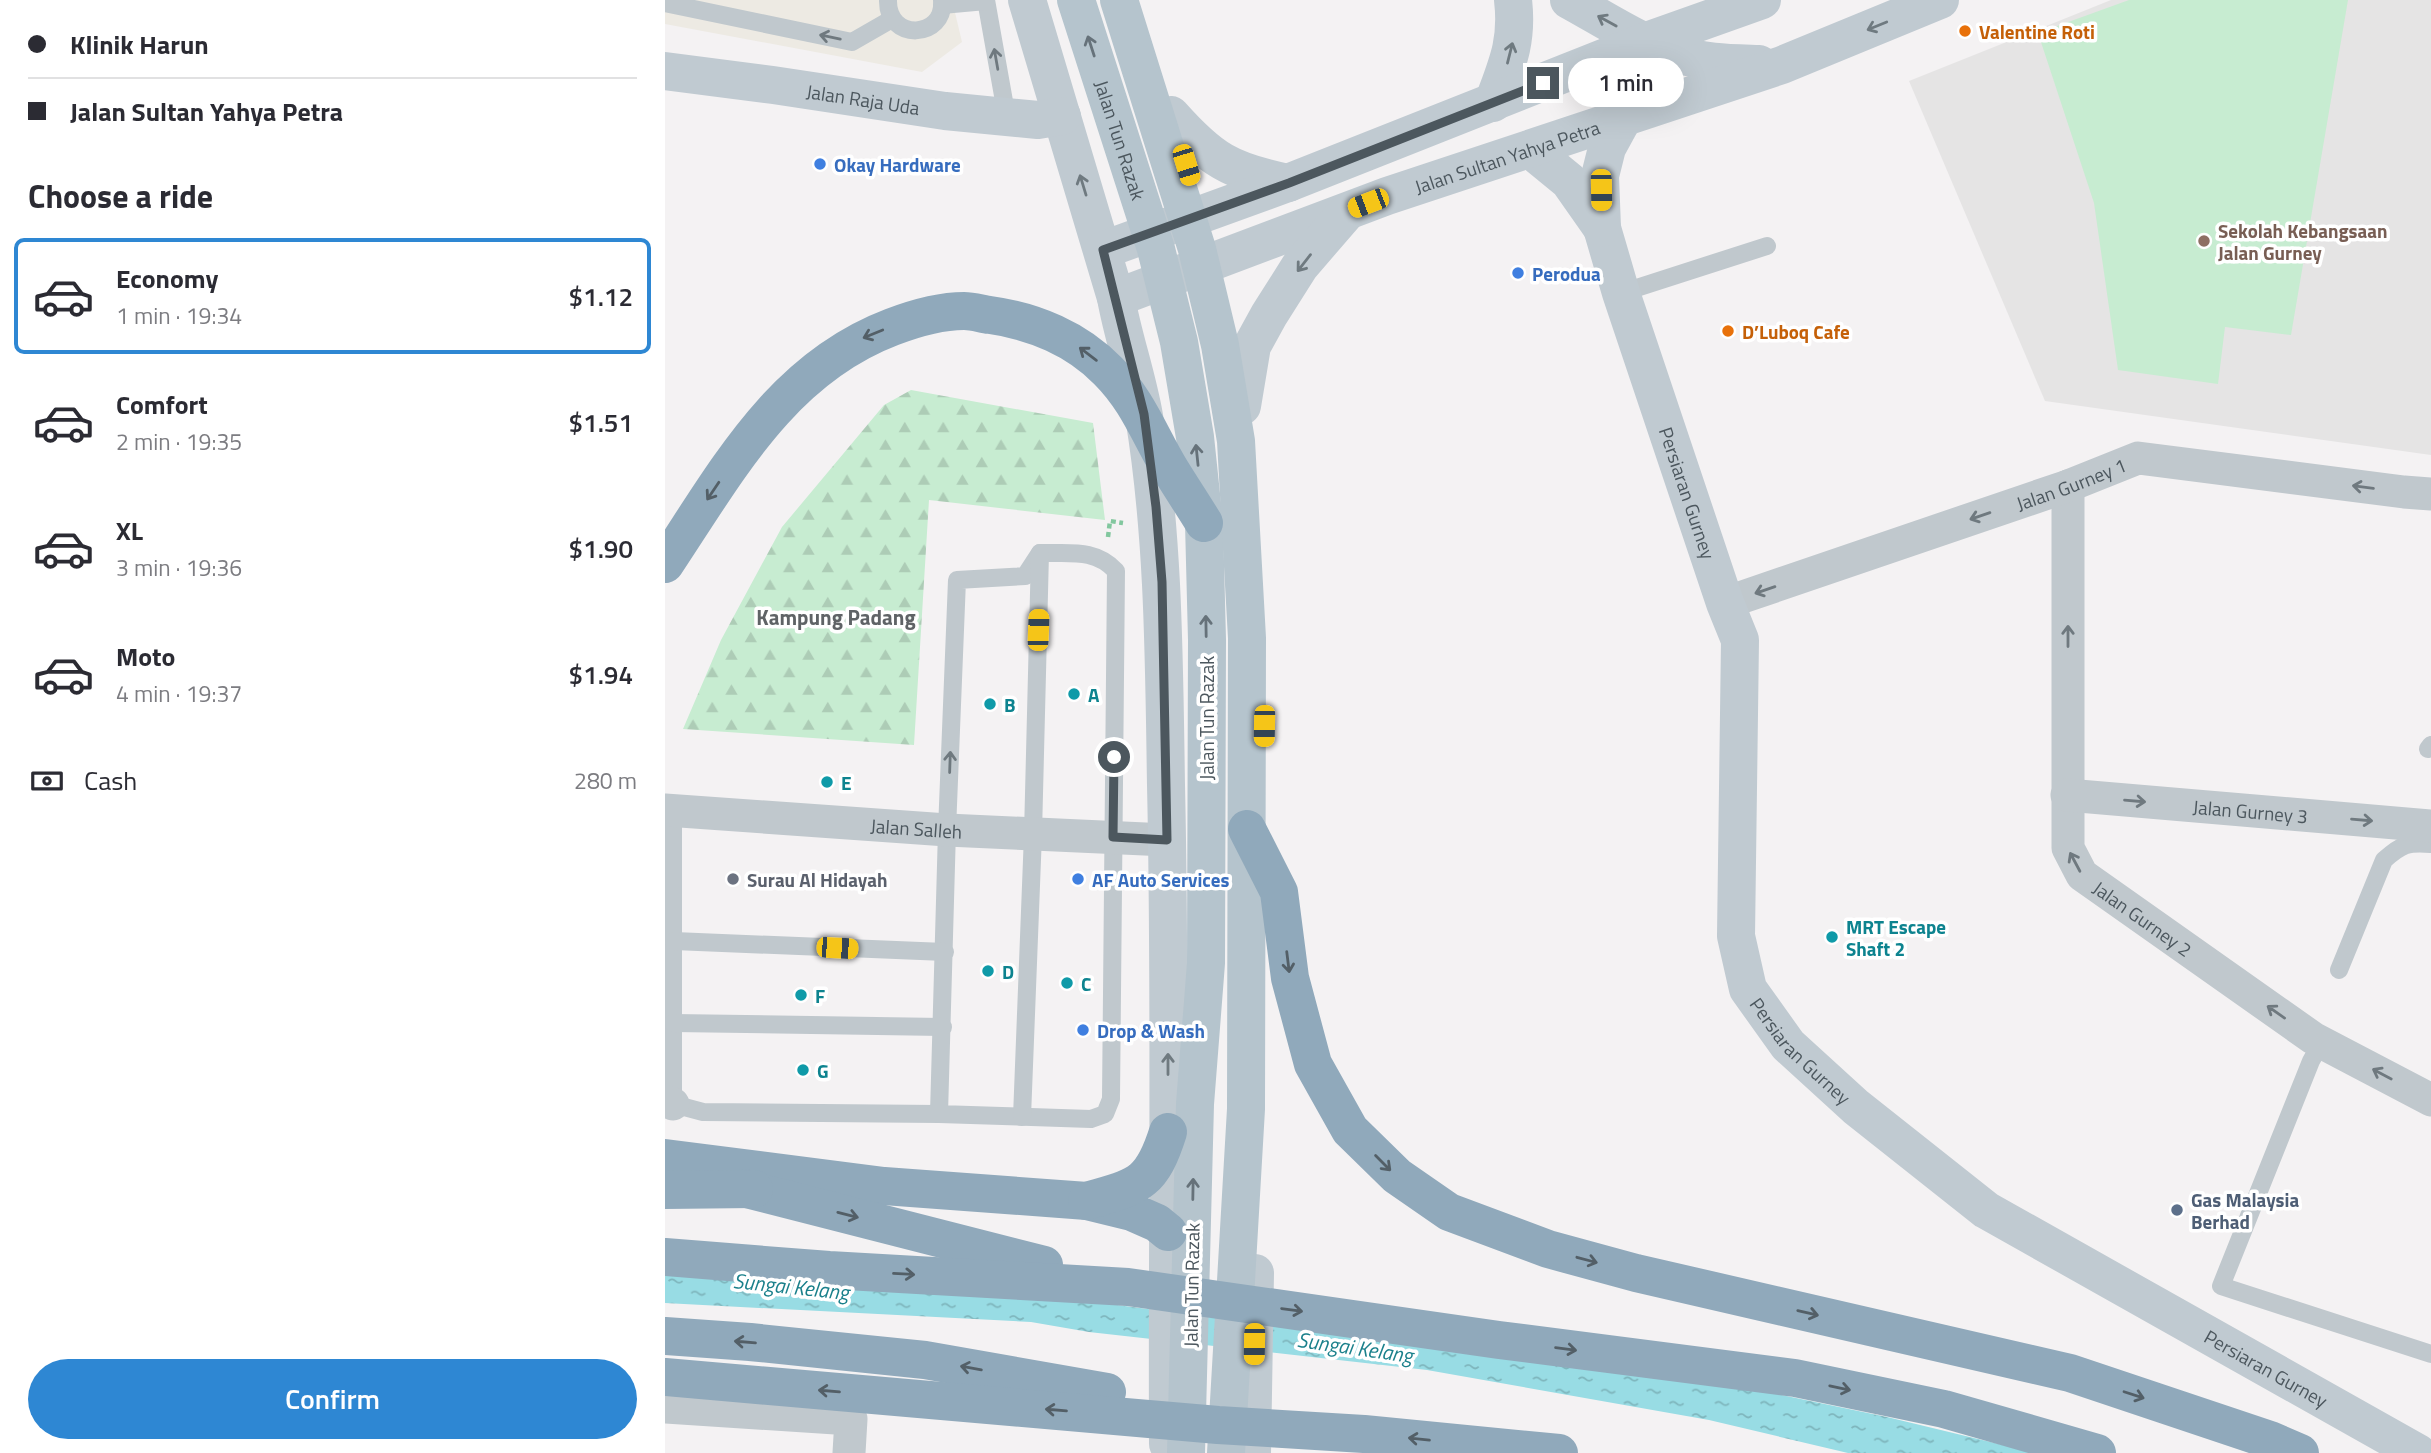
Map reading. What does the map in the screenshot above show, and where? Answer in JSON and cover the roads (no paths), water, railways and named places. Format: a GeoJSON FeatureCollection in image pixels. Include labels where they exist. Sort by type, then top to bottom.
{"type":"FeatureCollection","features":[{"type":"Feature","properties":{"kind":"highway"},"geometry":{"type":"LineString","coordinates":[[665,564],[744,445],[782,399],[819,366],[865,337],[911,320],[964,311],[1013,318],[1059,335],[1087,352],[1130,396],[1169,468],[1204,523]]}},
{"type":"Feature","properties":{"kind":"highway"},"geometry":{"type":"LineString","coordinates":[[1247,829],[1279,892],[1290,978],[1313,1064],[1350,1130],[1397,1176],[1449,1212],[1548,1249],[1624,1270],[2070,1373],[2270,1440],[2300,1453]]}},
{"type":"Feature","properties":{"kind":"highway"},"geometry":{"type":"LineString","coordinates":[[1087,1201],[1132,1188],[1149,1175],[1162,1153],[1168,1132]]}},
{"type":"Feature","properties":{"kind":"highway"},"geometry":{"type":"LineString","coordinates":[[665,1160],[884,1186],[1087,1201],[1132,1212],[1157,1223],[1168,1232]]}},
{"type":"Feature","properties":{"kind":"highway"},"geometry":{"type":"LineString","coordinates":[[665,1160],[687,1172],[764,1194],[1128,1287]]}},
{"type":"Feature","properties":{"kind":"highway"},"geometry":{"type":"LineString","coordinates":[[665,1190],[884,1186]]}},
{"type":"Feature","properties":{"kind":"highway"},"geometry":{"type":"LineString","coordinates":[[665,1257],[843,1271],[1128,1287],[1499,1340],[1795,1378],[1944,1409],[2097,1453]]}},
{"type":"Feature","properties":{"kind":"highway"},"geometry":{"type":"LineString","coordinates":[[665,1336],[925,1360],[1364,1434]]}},
{"type":"Feature","properties":{"kind":"highway"},"geometry":{"type":"LineString","coordinates":[[665,1377],[1218,1425],[1364,1434],[1559,1453]]}},
{"type":"Feature","properties":{"kind":"main road","name":"Jalan Tun Razak"},"geometry":{"type":"LineString","coordinates":[[1027,0],[1103,250],[1144,414],[1156,507],[1162,582],[1167,840],[1168,1232],[1174,1447]]}},
{"type":"Feature","properties":{"kind":"main road","name":"Jalan Tun Razak"},"geometry":{"type":"LineString","coordinates":[[1076,0],[1156,249],[1179,342],[1195,437],[1204,523],[1207,640],[1206,963],[1174,1447]]}},
{"type":"Feature","properties":{"kind":"main road","name":"Jalan Tun Razak"},"geometry":{"type":"LineString","coordinates":[[1119,0],[1197,249],[1220,345],[1236,441],[1247,638],[1243,1451]]}},
{"type":"Feature","properties":{"kind":"main road","name":"Jalan Tun Razak"},"geometry":{"type":"LineString","coordinates":[[1134,0],[1201,214],[1213,261],[1242,406],[1254,493],[1265,671],[1255,1241],[1243,1451]]}},
{"type":"Feature","properties":{"kind":"main road"},"geometry":{"type":"LineString","coordinates":[[1493,103],[1510,57],[1515,29],[1513,0]]}},
{"type":"Feature","properties":{"kind":"main road"},"geometry":{"type":"LineString","coordinates":[[1569,0],[1644,42],[1678,55],[1713,62],[1782,65]]}},
{"type":"Feature","properties":{"kind":"main road"},"geometry":{"type":"LineString","coordinates":[[1668,0],[1704,21]]}},
{"type":"Feature","properties":{"kind":"main road","name":"Jalan Sultan Yahya Petra"},"geometry":{"type":"LineString","coordinates":[[1115,298],[1348,211],[1625,115],[1782,65],[1940,0]]}},
{"type":"Feature","properties":{"kind":"main road"},"geometry":{"type":"LineString","coordinates":[[1103,250],[1289,183],[1750,2]]}},
{"type":"Feature","properties":{"kind":"main road","name":"Jalan Raja Uda"},"geometry":{"type":"LineString","coordinates":[[665,71],[1007,118],[1038,120],[1062,116]]}},
{"type":"Feature","properties":{"kind":"main road"},"geometry":{"type":"LineString","coordinates":[[1171,115],[1197,145],[1225,164],[1257,177],[1289,183]]}},
{"type":"Feature","properties":{"kind":"main road","name":"Persiaran Gurney"},"geometry":{"type":"LineString","coordinates":[[1625,115],[1607,148],[1600,176],[1602,228],[1621,293],[1739,640],[1737,936],[1748,989],[1788,1045],[1856,1107],[1986,1210],[2418,1453]]}},
{"type":"Feature","properties":{"kind":"main road","name":"Persiaran Gurney"},"geometry":{"type":"LineString","coordinates":[[1530,149],[1552,164],[1569,181],[1602,228]]}},
{"type":"Feature","properties":{"kind":"main road"},"geometry":{"type":"LineString","coordinates":[[1242,406],[1252,346],[1300,266],[1348,211]]}},
{"type":"Feature","properties":{"kind":"street","name":"Jalan Gurney 1"},"geometry":{"type":"LineString","coordinates":[[1725,603],[2068,486],[2138,458],[2431,494]]}},
{"type":"Feature","properties":{"kind":"street","name":"Jalan Gurney 2"},"geometry":{"type":"LineString","coordinates":[[2068,486],[2067,848],[2082,875],[2321,1043],[2431,1100]]}},
{"type":"Feature","properties":{"kind":"street","name":"Jalan Gurney 3"},"geometry":{"type":"LineString","coordinates":[[2067,795],[2431,826]]}},
{"type":"Feature","properties":{"kind":"street","name":"Jalan Salleh"},"geometry":{"type":"LineString","coordinates":[[669,811],[947,830],[1167,840]]}},
{"type":"Feature","properties":{"kind":"street"},"geometry":{"type":"LineString","coordinates":[[665,1407],[852,1419],[849,1453]]}},
{"type":"Feature","properties":{"kind":"lane"},"geometry":{"type":"LineString","coordinates":[[888,0],[892,19],[911,31],[923,30],[933,25],[939,16],[942,2],[986,0],[1007,118]]}},
{"type":"Feature","properties":{"kind":"lane"},"geometry":{"type":"LineString","coordinates":[[665,3],[852,42],[892,19]]}},
{"type":"Feature","properties":{"kind":"lane"},"geometry":{"type":"LineString","coordinates":[[1621,293],[1767,246]]}},
{"type":"Feature","properties":{"kind":"lane"},"geometry":{"type":"LineString","coordinates":[[669,811],[674,941],[669,1103],[703,1112],[939,1114],[1091,1119],[1105,1114],[1111,1100],[1116,571],[1107,561],[1093,554],[1040,553]]}},
{"type":"Feature","properties":{"kind":"lane"},"geometry":{"type":"LineString","coordinates":[[939,1114],[957,580],[1025,576],[1040,553]]}},
{"type":"Feature","properties":{"kind":"lane"},"geometry":{"type":"LineString","coordinates":[[1022,1117],[1040,553]]}},
{"type":"Feature","properties":{"kind":"lane"},"geometry":{"type":"LineString","coordinates":[[2339,970],[2384,860],[2396,849],[2411,842],[2431,844]]}},
{"type":"Feature","properties":{"kind":"lane"},"geometry":{"type":"LineString","coordinates":[[674,941],[945,952]]}},
{"type":"Feature","properties":{"kind":"lane"},"geometry":{"type":"LineString","coordinates":[[673,1023],[943,1027]]}},
{"type":"Feature","properties":{"kind":"lane"},"geometry":{"type":"LineString","coordinates":[[2321,1043],[2261,1181],[2221,1286],[2431,1354]]}},
{"type":"Feature","properties":{"kind":"water","name":"Sungai Kelang"},"geometry":{"type":"Polygon","coordinates":[[[665,1266],[1110,1304],[1757,1390],[1887,1417],[2036,1453],[1848,1453],[1709,1420],[1427,1370],[1089,1332],[1031,1322],[665,1303],[665,1266]]]}},
{"type":"Feature","properties":{"kind":"place","name":"Valentine Roti"},"geometry":{"type":"Point","coordinates":[1965,31]}},
{"type":"Feature","properties":{"kind":"place","name":"Okay Hardware"},"geometry":{"type":"Point","coordinates":[820,164]}},
{"type":"Feature","properties":{"kind":"place","name":"Sekolah Kebangsaan Jalan Gurney"},"geometry":{"type":"Point","coordinates":[2204,241]}},
{"type":"Feature","properties":{"kind":"place","name":"Perodua"},"geometry":{"type":"Point","coordinates":[1518,273]}},
{"type":"Feature","properties":{"kind":"place","name":"D’Luboq Cafe"},"geometry":{"type":"Point","coordinates":[1728,331]}},
{"type":"Feature","properties":{"kind":"place","name":"A"},"geometry":{"type":"Point","coordinates":[1074,694]}},
{"type":"Feature","properties":{"kind":"place","name":"B"},"geometry":{"type":"Point","coordinates":[990,704]}},
{"type":"Feature","properties":{"kind":"place","name":"E"},"geometry":{"type":"Point","coordinates":[827,782]}},
{"type":"Feature","properties":{"kind":"place","name":"Surau Al Hidayah"},"geometry":{"type":"Point","coordinates":[733,879]}},
{"type":"Feature","properties":{"kind":"place","name":"AF Auto Services"},"geometry":{"type":"Point","coordinates":[1078,879]}},
{"type":"Feature","properties":{"kind":"place","name":"MRT Escape Shaft 2"},"geometry":{"type":"Point","coordinates":[1832,937]}},
{"type":"Feature","properties":{"kind":"place","name":"D"},"geometry":{"type":"Point","coordinates":[988,971]}},
{"type":"Feature","properties":{"kind":"place","name":"C"},"geometry":{"type":"Point","coordinates":[1067,983]}},
{"type":"Feature","properties":{"kind":"place","name":"F"},"geometry":{"type":"Point","coordinates":[801,995]}},
{"type":"Feature","properties":{"kind":"place","name":"Drop & Wash"},"geometry":{"type":"Point","coordinates":[1083,1030]}},
{"type":"Feature","properties":{"kind":"place","name":"G"},"geometry":{"type":"Point","coordinates":[803,1070]}},
{"type":"Feature","properties":{"kind":"place","name":"Gas Malaysia Berhad"},"geometry":{"type":"Point","coordinates":[2177,1210]}},
{"type":"Feature","properties":{"kind":"district","name":"Kampung Padang"},"geometry":{"type":"Point","coordinates":[836,617]}}]}
